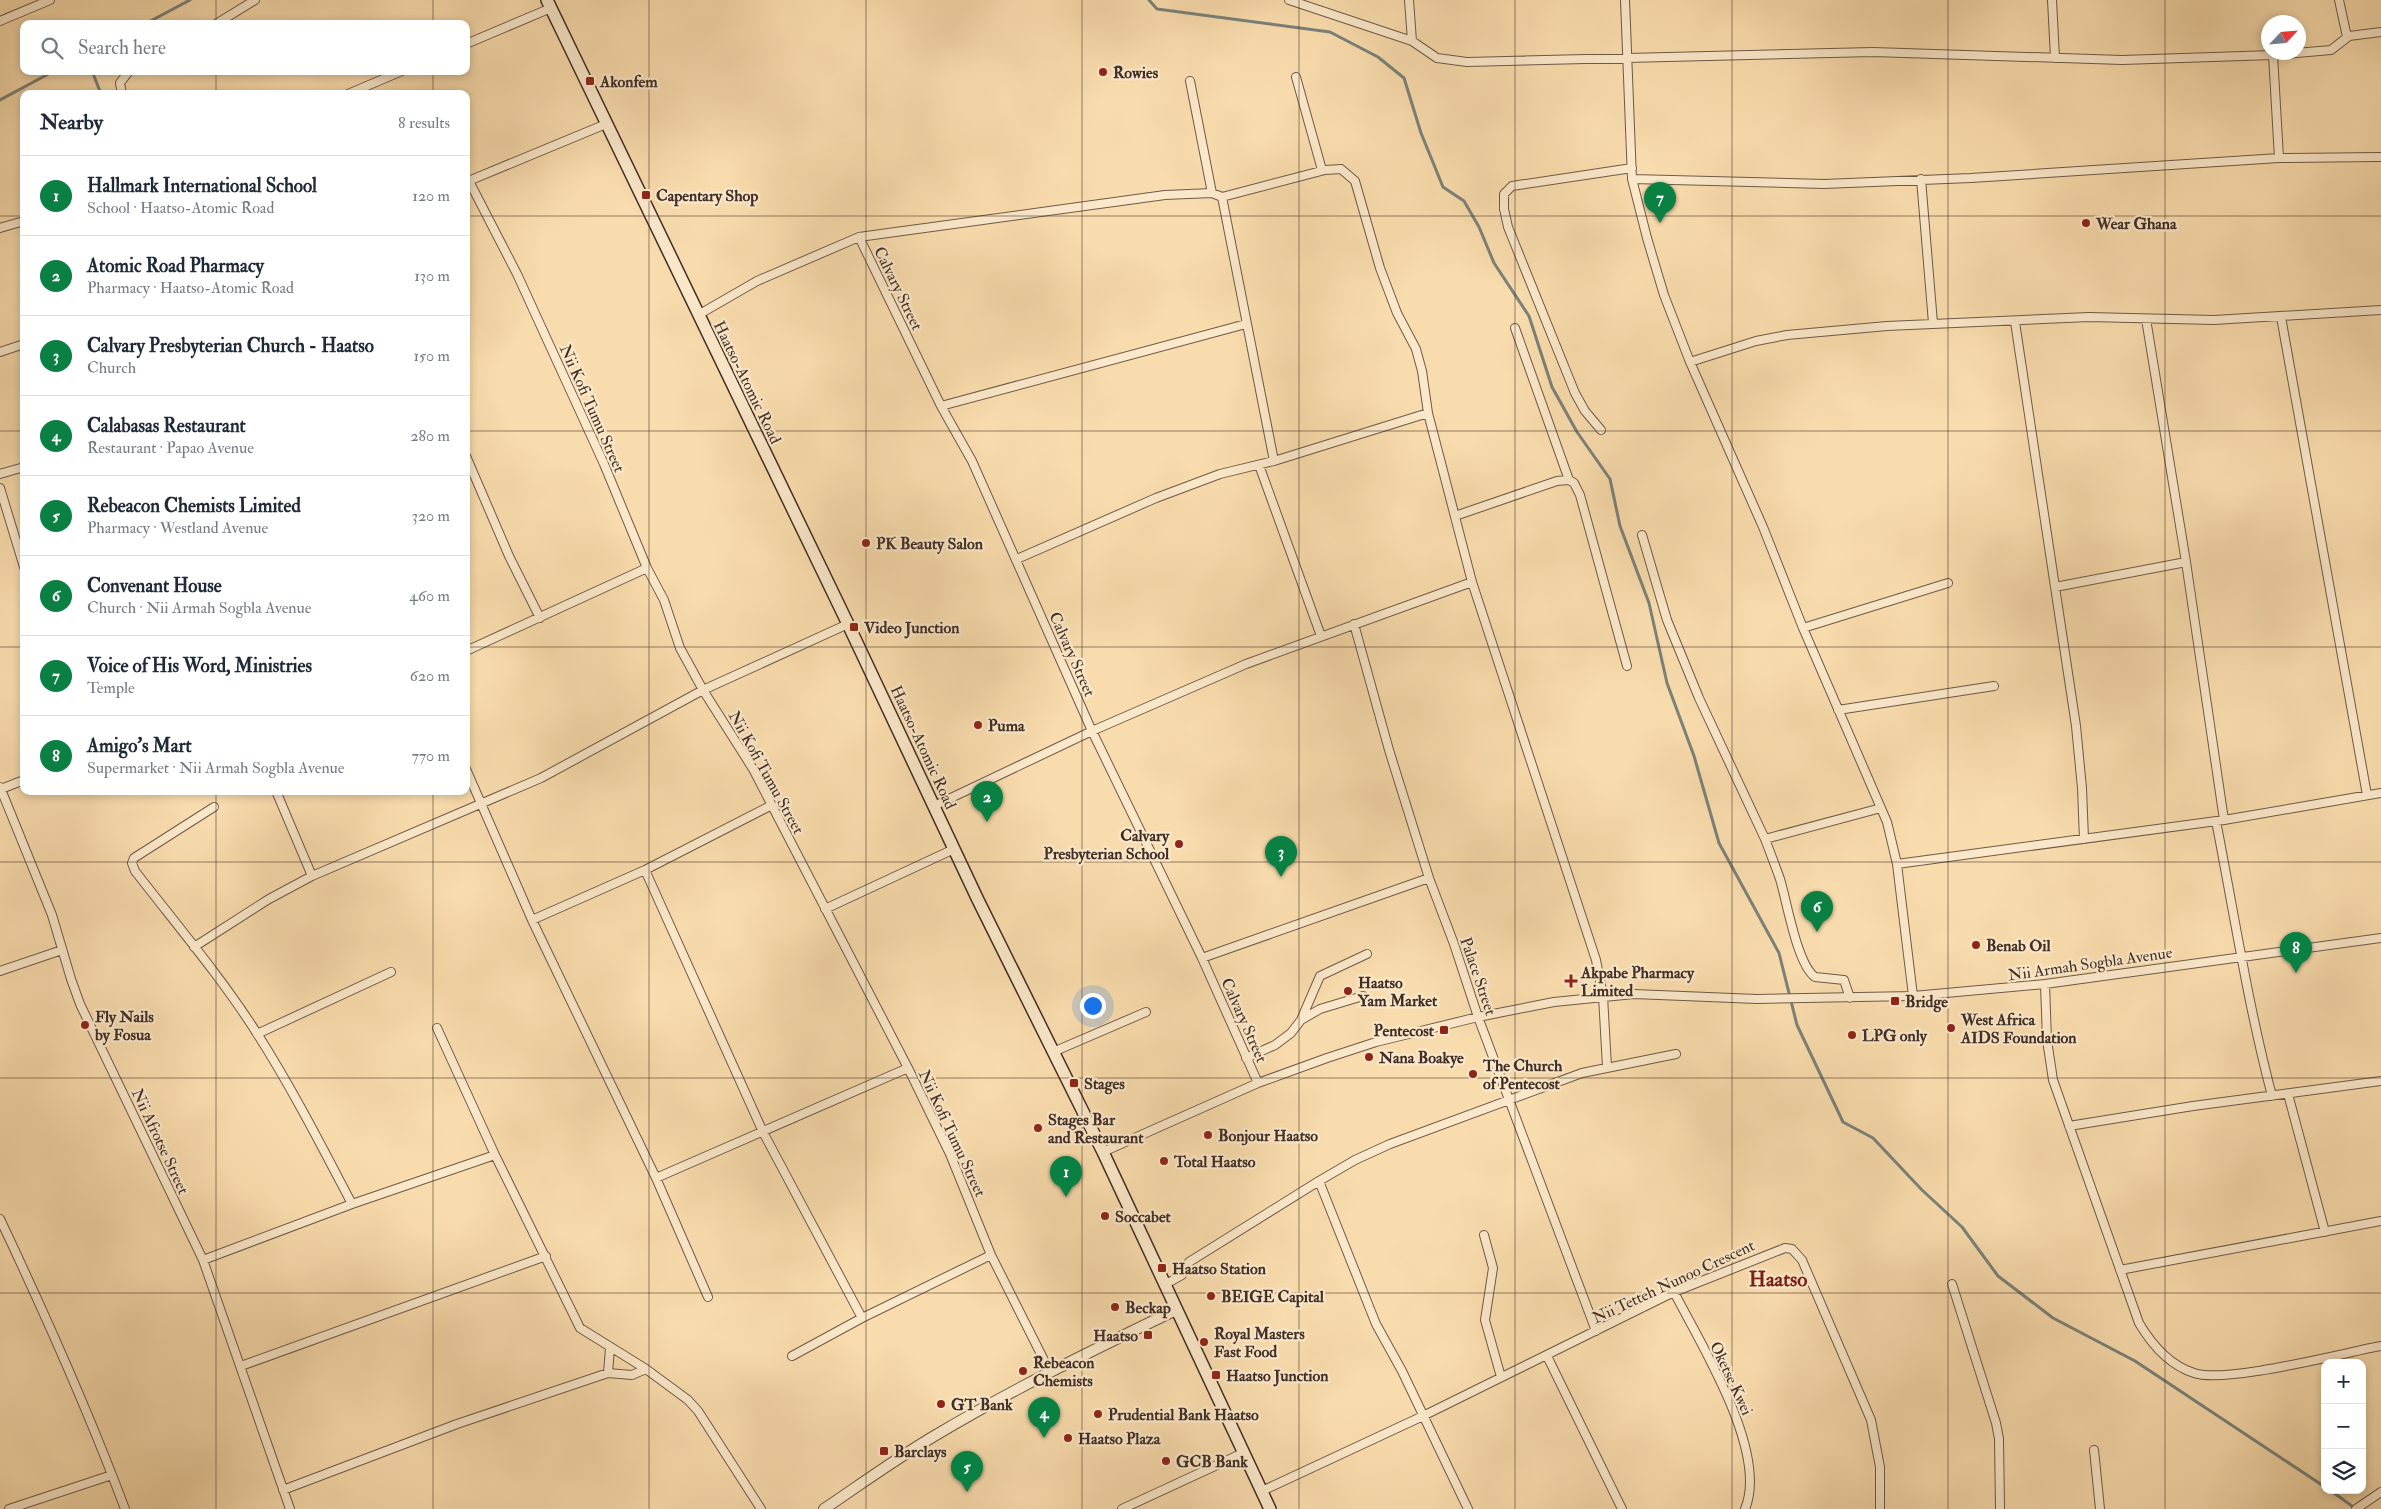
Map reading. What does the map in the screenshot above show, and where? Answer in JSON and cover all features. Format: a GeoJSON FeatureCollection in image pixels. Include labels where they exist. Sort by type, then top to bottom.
{"type":"FeatureCollection","features":[{"type":"Feature","properties":{"kind":"main road","name":"Haatso-Atomic Road"},"geometry":{"type":"LineString","coordinates":[[549,4],[848,624],[954,849],[1103,1152],[1270,1509]]}},
{"type":"Feature","properties":{"kind":"street"},"geometry":{"type":"LineString","coordinates":[[0,21],[50,0]]}},
{"type":"Feature","properties":{"kind":"street"},"geometry":{"type":"LineString","coordinates":[[222,20],[255,0]]}},
{"type":"Feature","properties":{"kind":"street"},"geometry":{"type":"LineString","coordinates":[[1289,0],[1412,41],[1437,58],[1467,62],[1559,58],[1873,52],[2122,60],[2261,55]]}},
{"type":"Feature","properties":{"kind":"street"},"geometry":{"type":"LineString","coordinates":[[1409,0],[1412,41]]}},
{"type":"Feature","properties":{"kind":"street"},"geometry":{"type":"LineString","coordinates":[[1625,0],[1632,179],[1637,204],[1664,296],[1690,362],[1763,527],[1803,628],[1881,808],[1892,839],[1897,864],[1913,996]]}},
{"type":"Feature","properties":{"kind":"street"},"geometry":{"type":"LineString","coordinates":[[2052,0],[2056,58]]}},
{"type":"Feature","properties":{"kind":"street"},"geometry":{"type":"LineString","coordinates":[[2339,0],[2347,37]]}},
{"type":"Feature","properties":{"kind":"street"},"geometry":{"type":"LineString","coordinates":[[470,42],[549,4]]}},
{"type":"Feature","properties":{"kind":"street"},"geometry":{"type":"LineString","coordinates":[[2306,52],[2331,50],[2347,37],[2355,34],[2381,32]]}},
{"type":"Feature","properties":{"kind":"street"},"geometry":{"type":"LineString","coordinates":[[2274,60],[2279,158]]}},
{"type":"Feature","properties":{"kind":"street"},"geometry":{"type":"LineString","coordinates":[[121,90],[120,83],[126,75]]}},
{"type":"Feature","properties":{"kind":"street"},"geometry":{"type":"LineString","coordinates":[[357,90],[393,75]]}},
{"type":"Feature","properties":{"kind":"street"},"geometry":{"type":"LineString","coordinates":[[1296,76],[1322,170]]}},
{"type":"Feature","properties":{"kind":"street"},"geometry":{"type":"LineString","coordinates":[[1190,81],[1212,193]]}},
{"type":"Feature","properties":{"kind":"street"},"geometry":{"type":"LineString","coordinates":[[470,181],[606,124]]}},
{"type":"Feature","properties":{"kind":"street"},"geometry":{"type":"LineString","coordinates":[[1632,179],[1824,184],[1990,177],[2279,158],[2381,157]]}},
{"type":"Feature","properties":{"kind":"street"},"geometry":{"type":"LineString","coordinates":[[1601,430],[1585,411],[1568,375],[1508,226],[1504,209],[1504,194],[1512,186],[1632,168]]}},
{"type":"Feature","properties":{"kind":"street"},"geometry":{"type":"LineString","coordinates":[[698,315],[757,281],[859,237],[1166,195],[1212,193],[1222,197],[1322,170],[1341,169],[1355,181],[1380,268],[1397,313],[1416,349],[1422,371],[1428,414],[1472,582],[1587,932],[1603,996],[1607,1067]]}},
{"type":"Feature","properties":{"kind":"street"},"geometry":{"type":"LineString","coordinates":[[1921,179],[1933,323]]}},
{"type":"Feature","properties":{"kind":"street","name":"Nii Kofi Tumu Street"},"geometry":{"type":"LineString","coordinates":[[470,186],[517,274],[604,464],[647,568],[664,600],[680,648],[703,690],[753,769],[908,1068],[950,1154],[991,1254],[1050,1372]]}},
{"type":"Feature","properties":{"kind":"street"},"geometry":{"type":"LineString","coordinates":[[1222,197],[1274,461]]}},
{"type":"Feature","properties":{"kind":"street"},"geometry":{"type":"LineString","coordinates":[[0,228],[20,222]]}},
{"type":"Feature","properties":{"kind":"street","name":"Calvary Street"},"geometry":{"type":"LineString","coordinates":[[859,237],[940,406],[972,461],[1092,731],[1202,958],[1258,1083]]}},
{"type":"Feature","properties":{"kind":"street"},"geometry":{"type":"LineString","coordinates":[[1690,362],[1756,341],[1787,335],[1933,323],[2015,322],[2089,318],[2214,320],[2381,310]]}},
{"type":"Feature","properties":{"kind":"street"},"geometry":{"type":"LineString","coordinates":[[2281,317],[2366,796]]}},
{"type":"Feature","properties":{"kind":"street"},"geometry":{"type":"LineString","coordinates":[[2146,319],[2186,562],[2220,820],[2241,958],[2256,1036],[2272,1096]]}},
{"type":"Feature","properties":{"kind":"street"},"geometry":{"type":"LineString","coordinates":[[2015,322],[2076,726],[2082,788],[2084,839]]}},
{"type":"Feature","properties":{"kind":"street"},"geometry":{"type":"LineString","coordinates":[[940,406],[1246,324]]}},
{"type":"Feature","properties":{"kind":"street"},"geometry":{"type":"LineString","coordinates":[[1515,328],[1569,480]]}},
{"type":"Feature","properties":{"kind":"street"},"geometry":{"type":"LineString","coordinates":[[0,352],[20,345]]}},
{"type":"Feature","properties":{"kind":"street"},"geometry":{"type":"LineString","coordinates":[[1017,559],[1156,498],[1220,474],[1274,461],[1428,414]]}},
{"type":"Feature","properties":{"kind":"street"},"geometry":{"type":"LineString","coordinates":[[470,465],[509,556],[540,618]]}},
{"type":"Feature","properties":{"kind":"street"},"geometry":{"type":"LineString","coordinates":[[1259,465],[1321,636]]}},
{"type":"Feature","properties":{"kind":"street"},"geometry":{"type":"LineString","coordinates":[[0,474],[20,468]]}},
{"type":"Feature","properties":{"kind":"street"},"geometry":{"type":"LineString","coordinates":[[1455,516],[1557,481],[1569,480],[1574,483],[1580,495],[1627,666]]}},
{"type":"Feature","properties":{"kind":"street"},"geometry":{"type":"LineString","coordinates":[[0,488],[20,554]]}},
{"type":"Feature","properties":{"kind":"street"},"geometry":{"type":"LineString","coordinates":[[1642,535],[1667,620],[1698,698],[1764,839],[1779,878],[1807,969],[1815,977],[1844,980],[1850,998]]}},
{"type":"Feature","properties":{"kind":"street"},"geometry":{"type":"LineString","coordinates":[[2055,587],[2186,562]]}},
{"type":"Feature","properties":{"kind":"street"},"geometry":{"type":"LineString","coordinates":[[470,649],[647,568]]}},
{"type":"Feature","properties":{"kind":"street"},"geometry":{"type":"LineString","coordinates":[[934,806],[1092,731],[1246,664],[1472,582]]}},
{"type":"Feature","properties":{"kind":"street"},"geometry":{"type":"LineString","coordinates":[[1803,628],[1948,582]]}},
{"type":"Feature","properties":{"kind":"street"},"geometry":{"type":"LineString","coordinates":[[194,947],[269,899],[312,876],[481,802],[541,778],[703,690],[848,624]]}},
{"type":"Feature","properties":{"kind":"street","name":"Palace Street"},"geometry":{"type":"LineString","coordinates":[[1354,624],[1389,750],[1429,878],[1454,944],[1478,1017],[1596,1331]]}},
{"type":"Feature","properties":{"kind":"street"},"geometry":{"type":"LineString","coordinates":[[1838,710],[1994,686]]}},
{"type":"Feature","properties":{"kind":"street"},"geometry":{"type":"LineString","coordinates":[[470,779],[532,920],[656,1178],[708,1297]]}},
{"type":"Feature","properties":{"kind":"street"},"geometry":{"type":"LineString","coordinates":[[0,788],[20,781]]}},
{"type":"Feature","properties":{"kind":"street","name":"Nii Afrotse Street"},"geometry":{"type":"LineString","coordinates":[[0,788],[52,915],[80,1004],[203,1260],[290,1509]]}},
{"type":"Feature","properties":{"kind":"street"},"geometry":{"type":"LineString","coordinates":[[1897,864],[2220,820],[2381,793]]}},
{"type":"Feature","properties":{"kind":"street"},"geometry":{"type":"LineString","coordinates":[[278,795],[312,876]]}},
{"type":"Feature","properties":{"kind":"street"},"geometry":{"type":"LineString","coordinates":[[532,920],[645,870],[772,805]]}},
{"type":"Feature","properties":{"kind":"street"},"geometry":{"type":"LineString","coordinates":[[214,807],[134,858],[132,863],[135,871],[258,1034],[303,1111],[352,1204]]}},
{"type":"Feature","properties":{"kind":"street"},"geometry":{"type":"LineString","coordinates":[[1764,839],[1881,808]]}},
{"type":"Feature","properties":{"kind":"street"},"geometry":{"type":"LineString","coordinates":[[826,909],[954,849]]}},
{"type":"Feature","properties":{"kind":"street"},"geometry":{"type":"LineString","coordinates":[[645,870],[763,1132],[862,1318]]}},
{"type":"Feature","properties":{"kind":"street"},"geometry":{"type":"LineString","coordinates":[[1202,958],[1429,878]]}},
{"type":"Feature","properties":{"kind":"street","name":"Nii Armah Sogbla Avenue"},"geometry":{"type":"LineString","coordinates":[[1103,1152],[1258,1083],[1376,1042],[1478,1017],[1554,1002],[1634,994],[1757,999],[1913,996],[2045,984],[2381,938]]}},
{"type":"Feature","properties":{"kind":"street"},"geometry":{"type":"LineString","coordinates":[[0,971],[62,950]]}},
{"type":"Feature","properties":{"kind":"street"},"geometry":{"type":"LineString","coordinates":[[1246,1058],[1275,1045],[1291,1033],[1301,1020],[1320,976],[1367,954]]}},
{"type":"Feature","properties":{"kind":"street"},"geometry":{"type":"LineString","coordinates":[[258,1034],[390,972]]}},
{"type":"Feature","properties":{"kind":"street"},"geometry":{"type":"LineString","coordinates":[[2045,984],[2047,1040],[2053,1080],[2139,1323],[2149,1340],[2162,1354],[2178,1366],[2194,1374],[2212,1377],[2270,1368],[2381,1346]]}},
{"type":"Feature","properties":{"kind":"street"},"geometry":{"type":"LineString","coordinates":[[1301,1020],[1320,1008],[1363,996]]}},
{"type":"Feature","properties":{"kind":"street"},"geometry":{"type":"LineString","coordinates":[[1053,1052],[1146,1012]]}},
{"type":"Feature","properties":{"kind":"street"},"geometry":{"type":"LineString","coordinates":[[437,1028],[495,1155],[580,1328],[646,1369],[688,1400],[698,1411],[761,1509]]}},
{"type":"Feature","properties":{"kind":"street"},"geometry":{"type":"LineString","coordinates":[[1164,1284],[1182,1275],[1189,1262],[1319,1181],[1355,1160],[1390,1144],[1582,1073],[1676,1054]]}},
{"type":"Feature","properties":{"kind":"street"},"geometry":{"type":"LineString","coordinates":[[656,1178],[908,1068]]}},
{"type":"Feature","properties":{"kind":"street"},"geometry":{"type":"LineString","coordinates":[[2069,1126],[2381,1081]]}},
{"type":"Feature","properties":{"kind":"street"},"geometry":{"type":"LineString","coordinates":[[2288,1094],[2325,1232]]}},
{"type":"Feature","properties":{"kind":"street"},"geometry":{"type":"LineString","coordinates":[[203,1260],[352,1204],[495,1155]]}},
{"type":"Feature","properties":{"kind":"street"},"geometry":{"type":"LineString","coordinates":[[1319,1181],[1376,1324],[1402,1371],[1468,1509]]}},
{"type":"Feature","properties":{"kind":"street"},"geometry":{"type":"LineString","coordinates":[[0,1219],[50,1324],[125,1509]]}},
{"type":"Feature","properties":{"kind":"street"},"geometry":{"type":"LineString","coordinates":[[2120,1270],[2381,1222]]}},
{"type":"Feature","properties":{"kind":"street"},"geometry":{"type":"LineString","coordinates":[[1484,1235],[1492,1268],[1485,1320],[1501,1377]]}},
{"type":"Feature","properties":{"kind":"street","name":"Nii Tetteh Nunoo Crescent"},"geometry":{"type":"LineString","coordinates":[[1262,1491],[1423,1416],[1674,1292],[1784,1248],[1792,1249],[1798,1254],[1871,1420],[1880,1467],[1880,1509]]}},
{"type":"Feature","properties":{"kind":"street"},"geometry":{"type":"LineString","coordinates":[[792,1356],[862,1318],[991,1254]]}},
{"type":"Feature","properties":{"kind":"street"},"geometry":{"type":"LineString","coordinates":[[241,1366],[546,1256]]}},
{"type":"Feature","properties":{"kind":"street"},"geometry":{"type":"LineString","coordinates":[[1952,1284],[1996,1423],[1999,1439],[2000,1509]]}},
{"type":"Feature","properties":{"kind":"street","name":"Oketse Kwei"},"geometry":{"type":"LineString","coordinates":[[1674,1292],[1734,1410],[1745,1443],[1749,1480],[1749,1499],[1745,1509]]}},
{"type":"Feature","properties":{"kind":"street"},"geometry":{"type":"LineString","coordinates":[[824,1509],[935,1435],[1050,1372],[1176,1310]]}},
{"type":"Feature","properties":{"kind":"street"},"geometry":{"type":"LineString","coordinates":[[608,1374],[610,1348]]}},
{"type":"Feature","properties":{"kind":"street"},"geometry":{"type":"LineString","coordinates":[[1547,1356],[1622,1509]]}},
{"type":"Feature","properties":{"kind":"street"},"geometry":{"type":"LineString","coordinates":[[283,1490],[457,1424],[608,1374],[632,1375],[646,1369]]}},
{"type":"Feature","properties":{"kind":"street"},"geometry":{"type":"LineString","coordinates":[[2094,1450],[2100,1509]]}},
{"type":"Feature","properties":{"kind":"street"},"geometry":{"type":"LineString","coordinates":[[1122,1509],[1243,1453]]}},
{"type":"Feature","properties":{"kind":"street"},"geometry":{"type":"LineString","coordinates":[[9,1509],[112,1475]]}},
{"type":"Feature","properties":{"kind":"street"},"geometry":{"type":"LineString","coordinates":[[2356,1509],[2381,1492]]}},
{"type":"Feature","properties":{"kind":"waterway"},"geometry":{"type":"LineString","coordinates":[[152,20],[190,0]]}},
{"type":"Feature","properties":{"kind":"waterway"},"geometry":{"type":"LineString","coordinates":[[1149,0],[1157,9],[1330,32],[1378,57],[1404,78],[1421,133],[1443,187],[1464,201],[1479,227],[1494,263],[1529,316],[1552,387],[1577,432],[1610,479],[1620,526],[1649,603],[1667,683],[1694,756],[1719,843],[1779,953],[1797,1025],[1843,1122],[1873,1138],[1922,1190],[1962,1227],[1998,1276],[2053,1318],[2135,1361],[2321,1484]]}},
{"type":"Feature","properties":{"kind":"waterway"},"geometry":{"type":"LineString","coordinates":[[0,100],[47,75]]}},
{"type":"Feature","properties":{"kind":"waterway"},"geometry":{"type":"LineString","coordinates":[[94,75],[99,90]]}},
{"type":"Feature","properties":{"kind":"waterway"},"geometry":{"type":"LineString","coordinates":[[2335,1494],[2356,1509]]}},
{"type":"Feature","properties":{"kind":"place","name":"Rowies"},"geometry":{"type":"Point","coordinates":[1103,72]}},
{"type":"Feature","properties":{"kind":"place","name":"Akonfem"},"geometry":{"type":"Point","coordinates":[590,81]}},
{"type":"Feature","properties":{"kind":"place","name":"Capentary Shop"},"geometry":{"type":"Point","coordinates":[646,195]}},
{"type":"Feature","properties":{"kind":"place","name":"Voice of His Word, Ministries"},"geometry":{"type":"Point","coordinates":[1660,223]}},
{"type":"Feature","properties":{"kind":"place","name":"Wear Ghana"},"geometry":{"type":"Point","coordinates":[2086,223]}},
{"type":"Feature","properties":{"kind":"place","name":"PK Beauty Salon"},"geometry":{"type":"Point","coordinates":[866,543]}},
{"type":"Feature","properties":{"kind":"place","name":"Video Junction"},"geometry":{"type":"Point","coordinates":[854,627]}},
{"type":"Feature","properties":{"kind":"place","name":"Puma"},"geometry":{"type":"Point","coordinates":[978,725]}},
{"type":"Feature","properties":{"kind":"place","name":"Atomic Road Pharmacy"},"geometry":{"type":"Point","coordinates":[987,822]}},
{"type":"Feature","properties":{"kind":"place","name":"Calvary Presbyterian School"},"geometry":{"type":"Point","coordinates":[1179,844]}},
{"type":"Feature","properties":{"kind":"place","name":"Calvary Presbyterian Church - Haatso"},"geometry":{"type":"Point","coordinates":[1281,877]}},
{"type":"Feature","properties":{"kind":"place","name":"Convenant House"},"geometry":{"type":"Point","coordinates":[1817,932]}},
{"type":"Feature","properties":{"kind":"place","name":"Benab Oil"},"geometry":{"type":"Point","coordinates":[1976,945]}},
{"type":"Feature","properties":{"kind":"place","name":"Amigo's Mart"},"geometry":{"type":"Point","coordinates":[2296,973]}},
{"type":"Feature","properties":{"kind":"place","name":"Akpabe Pharmacy Limited"},"geometry":{"type":"Point","coordinates":[1571,981]}},
{"type":"Feature","properties":{"kind":"place","name":"Haatso Yam Market"},"geometry":{"type":"Point","coordinates":[1348,991]}},
{"type":"Feature","properties":{"kind":"place","name":"Bridge"},"geometry":{"type":"Point","coordinates":[1895,1001]}},
{"type":"Feature","properties":{"kind":"place","name":"Fly Nails by Fosua"},"geometry":{"type":"Point","coordinates":[85,1025]}},
{"type":"Feature","properties":{"kind":"place","name":"West Africa AIDS Foundation"},"geometry":{"type":"Point","coordinates":[1951,1028]}},
{"type":"Feature","properties":{"kind":"place","name":"Pentecost"},"geometry":{"type":"Point","coordinates":[1444,1030]}},
{"type":"Feature","properties":{"kind":"place","name":"LPG only"},"geometry":{"type":"Point","coordinates":[1852,1035]}},
{"type":"Feature","properties":{"kind":"place","name":"Nana Boakye"},"geometry":{"type":"Point","coordinates":[1369,1057]}},
{"type":"Feature","properties":{"kind":"place","name":"The Church of Pentecost"},"geometry":{"type":"Point","coordinates":[1473,1074]}},
{"type":"Feature","properties":{"kind":"place","name":"Stages"},"geometry":{"type":"Point","coordinates":[1074,1083]}},
{"type":"Feature","properties":{"kind":"place","name":"Stages Bar and Restaurant"},"geometry":{"type":"Point","coordinates":[1038,1128]}},
{"type":"Feature","properties":{"kind":"place","name":"Bonjour Haatso"},"geometry":{"type":"Point","coordinates":[1208,1135]}},
{"type":"Feature","properties":{"kind":"place","name":"Total Haatso"},"geometry":{"type":"Point","coordinates":[1164,1161]}},
{"type":"Feature","properties":{"kind":"place","name":"Hallmark International School"},"geometry":{"type":"Point","coordinates":[1066,1197]}},
{"type":"Feature","properties":{"kind":"place","name":"Soccabet"},"geometry":{"type":"Point","coordinates":[1105,1216]}},
{"type":"Feature","properties":{"kind":"place","name":"Haatso Station"},"geometry":{"type":"Point","coordinates":[1162,1268]}},
{"type":"Feature","properties":{"kind":"place","name":"BEIGE Capital"},"geometry":{"type":"Point","coordinates":[1211,1296]}},
{"type":"Feature","properties":{"kind":"place","name":"Beckap"},"geometry":{"type":"Point","coordinates":[1115,1307]}},
{"type":"Feature","properties":{"kind":"place","name":"Haatso"},"geometry":{"type":"Point","coordinates":[1148,1335]}},
{"type":"Feature","properties":{"kind":"place","name":"Royal Masters Fast Food"},"geometry":{"type":"Point","coordinates":[1204,1342]}},
{"type":"Feature","properties":{"kind":"place","name":"Rebeacon Chemists"},"geometry":{"type":"Point","coordinates":[1023,1371]}},
{"type":"Feature","properties":{"kind":"place","name":"Haatso Junction"},"geometry":{"type":"Point","coordinates":[1216,1375]}},
{"type":"Feature","properties":{"kind":"place","name":"GT Bank"},"geometry":{"type":"Point","coordinates":[941,1404]}},
{"type":"Feature","properties":{"kind":"place","name":"Prudential Bank Haatso"},"geometry":{"type":"Point","coordinates":[1098,1414]}},
{"type":"Feature","properties":{"kind":"place","name":"Calabasas Restaurant"},"geometry":{"type":"Point","coordinates":[1044,1438]}},
{"type":"Feature","properties":{"kind":"place","name":"Haatso Plaza"},"geometry":{"type":"Point","coordinates":[1068,1438]}},
{"type":"Feature","properties":{"kind":"place","name":"Barclays"},"geometry":{"type":"Point","coordinates":[884,1451]}},
{"type":"Feature","properties":{"kind":"place","name":"GCB Bank"},"geometry":{"type":"Point","coordinates":[1166,1461]}},
{"type":"Feature","properties":{"kind":"place","name":"Rebeacon Chemists Limited"},"geometry":{"type":"Point","coordinates":[967,1492]}},
{"type":"Feature","properties":{"kind":"district","name":"Haatso"},"geometry":{"type":"Point","coordinates":[1778,1279]}}]}
